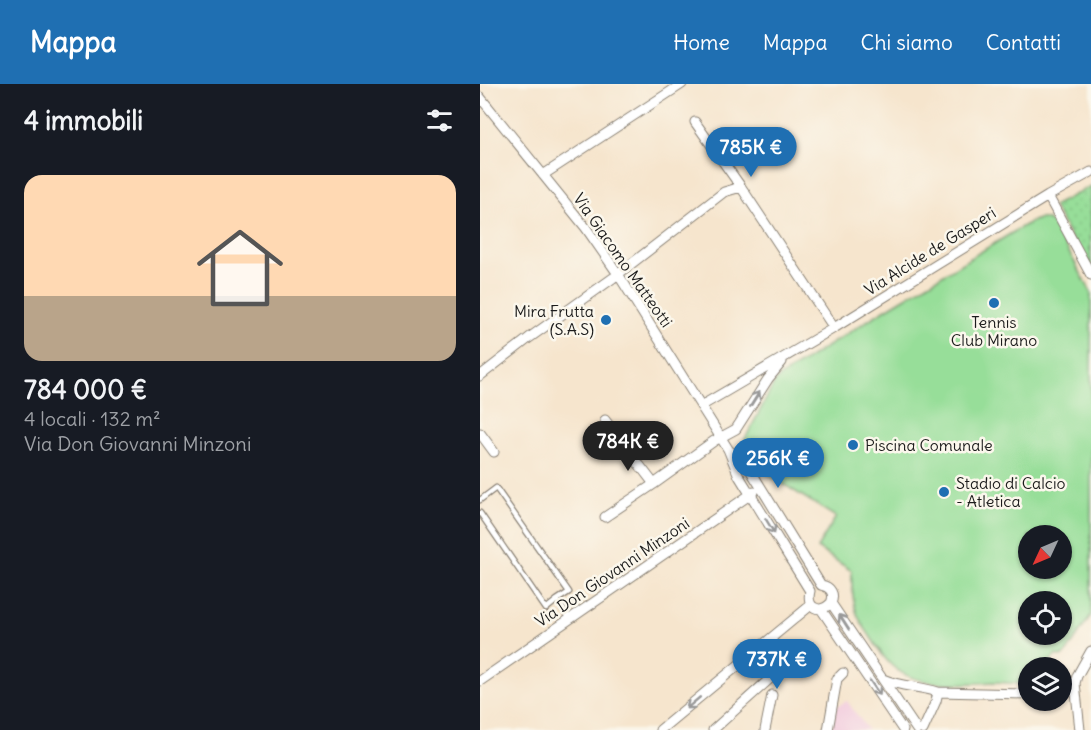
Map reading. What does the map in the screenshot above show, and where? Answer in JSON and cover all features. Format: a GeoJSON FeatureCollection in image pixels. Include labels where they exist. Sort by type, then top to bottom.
{"type":"FeatureCollection","features":[{"type":"Feature","properties":{"kind":"street"},"geometry":{"type":"LineString","coordinates":[[543,175],[682,84]]}},
{"type":"Feature","properties":{"kind":"street","name":"Via Giacomo Matteotti"},"geometry":{"type":"LineString","coordinates":[[480,97],[586,228],[618,274],[728,449],[739,476],[810,591],[811,605]]}},
{"type":"Feature","properties":{"kind":"street"},"geometry":{"type":"LineString","coordinates":[[695,122],[834,328]]}},
{"type":"Feature","properties":{"kind":"street","name":"Via Alcide de Gasperi"},"geometry":{"type":"LineString","coordinates":[[701,406],[1091,172]]}},
{"type":"Feature","properties":{"kind":"street"},"geometry":{"type":"LineString","coordinates":[[480,376],[724,192],[741,187]]}},
{"type":"Feature","properties":{"kind":"street"},"geometry":{"type":"LineString","coordinates":[[1048,196],[1091,275]]}},
{"type":"Feature","properties":{"kind":"street","name":"Via Alcide de Gasperi"},"geometry":{"type":"LineString","coordinates":[[605,517],[736,429],[785,357]]}},
{"type":"Feature","properties":{"kind":"street"},"geometry":{"type":"LineString","coordinates":[[605,420],[654,484]]}},
{"type":"Feature","properties":{"kind":"street"},"geometry":{"type":"LineString","coordinates":[[480,433],[494,452]]}},
{"type":"Feature","properties":{"kind":"street","name":"Via Giacomo Matteotti"},"geometry":{"type":"LineString","coordinates":[[728,449],[749,468],[821,585],[825,585],[831,591],[833,599],[831,603],[917,730]]}},
{"type":"Feature","properties":{"kind":"street","name":"Via Don Giovanni Minzoni"},"geometry":{"type":"LineString","coordinates":[[480,681],[761,488]]}},
{"type":"Feature","properties":{"kind":"street"},"geometry":{"type":"LineString","coordinates":[[810,591],[817,585],[821,585]]}},
{"type":"Feature","properties":{"kind":"street"},"geometry":{"type":"LineString","coordinates":[[660,730],[811,605],[821,609],[831,603]]}},
{"type":"Feature","properties":{"kind":"street"},"geometry":{"type":"LineString","coordinates":[[821,609],[903,730]]}},
{"type":"Feature","properties":{"kind":"street"},"geometry":{"type":"LineString","coordinates":[[713,730],[784,666],[785,657],[770,639]]}},
{"type":"Feature","properties":{"kind":"street"},"geometry":{"type":"LineString","coordinates":[[1080,730],[1075,690],[1077,676],[1091,651]]}},
{"type":"Feature","properties":{"kind":"street"},"geometry":{"type":"LineString","coordinates":[[828,730],[837,679],[843,674]]}},
{"type":"Feature","properties":{"kind":"street"},"geometry":{"type":"LineString","coordinates":[[881,678],[938,692],[1018,694]]}},
{"type":"Feature","properties":{"kind":"street"},"geometry":{"type":"LineString","coordinates":[[923,730],[938,692]]}},
{"type":"Feature","properties":{"kind":"street"},"geometry":{"type":"LineString","coordinates":[[765,730],[771,695]]}},
{"type":"Feature","properties":{"kind":"lane"},"geometry":{"type":"LineString","coordinates":[[480,500],[495,488],[569,592],[546,609],[480,513]]}},
{"type":"Feature","properties":{"kind":"lane"},"geometry":{"type":"LineString","coordinates":[[557,600],[570,619]]}},
{"type":"Feature","properties":{"kind":"shaded area"},"geometry":{"type":"Polygon","coordinates":[[[847,701],[868,730],[831,730],[835,707],[847,701]]]}},
{"type":"Feature","properties":{"kind":"green space"},"geometry":{"type":"Polygon","coordinates":[[[1091,186],[1091,273],[1053,206],[1091,186]]]}},
{"type":"Feature","properties":{"kind":"green space","name":"Stadio di Calcio - Atletica"},"geometry":{"type":"Polygon","coordinates":[[[1038,219],[1045,219],[1053,223],[1091,292],[1091,615],[1072,644],[1072,591],[1018,591],[1018,645],[1072,645],[1061,657],[1056,655],[1054,657],[1018,657],[1018,684],[931,682],[908,676],[890,664],[862,624],[856,611],[852,571],[817,548],[836,517],[756,467],[745,450],[745,439],[775,382],[878,314],[1038,219]]]}},
{"type":"Feature","properties":{"kind":"place","name":"Tennis Club Mirano"},"geometry":{"type":"Point","coordinates":[994,303]}},
{"type":"Feature","properties":{"kind":"place","name":"Mira Frutta (S.A.S)"},"geometry":{"type":"Point","coordinates":[606,320]}},
{"type":"Feature","properties":{"kind":"place","name":"Piscina Comunale"},"geometry":{"type":"Point","coordinates":[853,445]}},
{"type":"Feature","properties":{"kind":"place","name":"Stadio di Calcio - Atletica"},"geometry":{"type":"Point","coordinates":[944,492]}}]}
